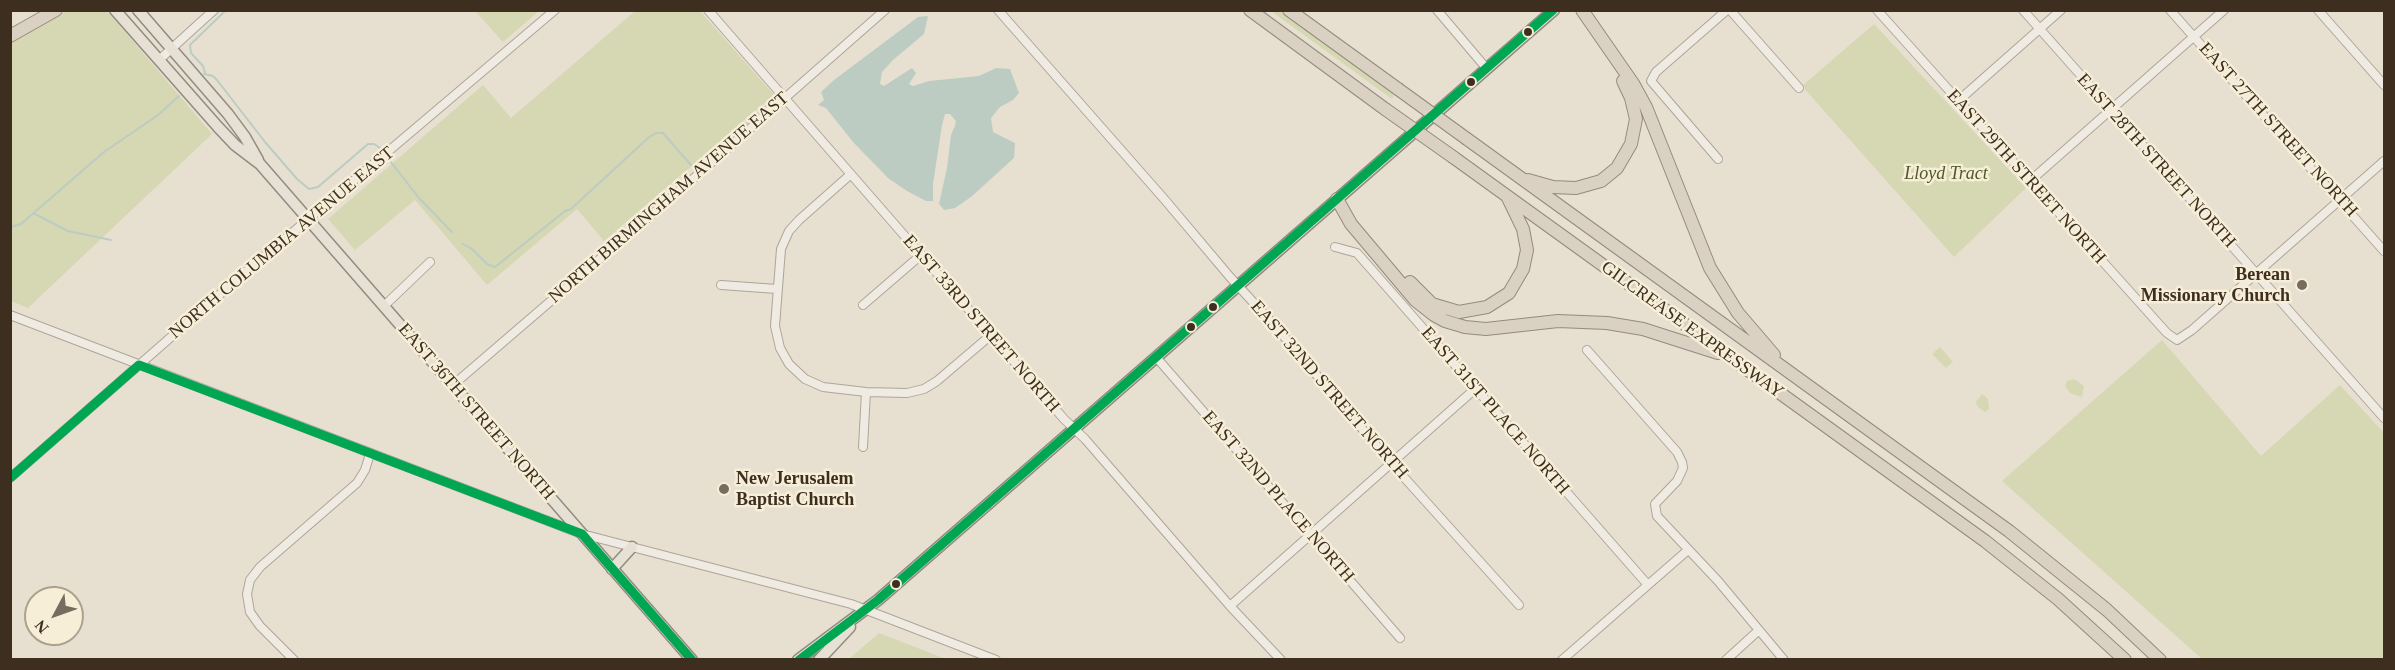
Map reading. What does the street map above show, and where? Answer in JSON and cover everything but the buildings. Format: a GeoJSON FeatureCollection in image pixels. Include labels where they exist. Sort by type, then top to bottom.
{"type":"FeatureCollection","features":[{"type":"Feature","properties":{"kind":"highway"},"geometry":{"type":"LineString","coordinates":[[10,27],[40,10]]}},
{"type":"Feature","properties":{"kind":"highway"},"geometry":{"type":"LineString","coordinates":[[10,36],[56,10]]}},
{"type":"Feature","properties":{"kind":"highway","name":"GILCREASE EXPRESSWAY"},"geometry":{"type":"LineString","coordinates":[[1250,10],[1985,541],[2058,599],[2126,660]]}},
{"type":"Feature","properties":{"kind":"highway","name":"GILCREASE EXPRESSWAY"},"geometry":{"type":"LineString","coordinates":[[1289,10],[2034,550],[2107,610],[2160,660]]}},
{"type":"Feature","properties":{"kind":"highway"},"geometry":{"type":"LineString","coordinates":[[1294,10],[1308,24]]}},
{"type":"Feature","properties":{"kind":"highway"},"geometry":{"type":"LineString","coordinates":[[1522,179],[1562,188],[1576,188],[1592,184],[1607,177],[1617,168],[1631,144],[1636,119],[1631,98],[1625,84],[1576,10]]}},
{"type":"Feature","properties":{"kind":"highway"},"geometry":{"type":"LineString","coordinates":[[1582,10],[1646,106],[1700,246],[1720,286],[1738,313],[1788,372]]}},
{"type":"Feature","properties":{"kind":"highway"},"geometry":{"type":"LineString","coordinates":[[1337,199],[1425,298],[1449,310],[1468,311],[1486,308],[1503,298],[1515,285],[1523,269],[1526,240],[1507,195]]}},
{"type":"Feature","properties":{"kind":"highway"},"geometry":{"type":"LineString","coordinates":[[1337,199],[1351,224],[1416,300],[1445,321],[1465,327],[1486,329],[1558,321],[1606,323],[1643,329],[1728,357]]}},
{"type":"Feature","properties":{"kind":"main road","name":"EAST 36TH STREET NORTH"},"geometry":{"type":"LineString","coordinates":[[115,10],[218,128],[260,164],[692,660]]}},
{"type":"Feature","properties":{"kind":"main road","name":"EAST 36TH STREET NORTH"},"geometry":{"type":"LineString","coordinates":[[138,10],[245,137],[260,164]]}},
{"type":"Feature","properties":{"kind":"main road"},"geometry":{"type":"LineString","coordinates":[[798,660],[866,609],[1554,10]]}},
{"type":"Feature","properties":{"kind":"main road"},"geometry":{"type":"LineString","coordinates":[[612,569],[632,547]]}},
{"type":"Feature","properties":{"kind":"main road"},"geometry":{"type":"LineString","coordinates":[[819,660],[866,609]]}},
{"type":"Feature","properties":{"kind":"street"},"geometry":{"type":"LineString","coordinates":[[159,60],[214,10]]}},
{"type":"Feature","properties":{"kind":"street","name":"NORTH COLUMBIA AVENUE EAST"},"geometry":{"type":"LineString","coordinates":[[10,478],[308,219],[555,10]]}},
{"type":"Feature","properties":{"kind":"street","name":"EAST 33RD STREET NORTH"},"geometry":{"type":"LineString","coordinates":[[708,10],[1064,419],[1281,660]]}},
{"type":"Feature","properties":{"kind":"street","name":"NORTH BIRMINGHAM AVENUE EAST"},"geometry":{"type":"LineString","coordinates":[[453,385],[885,10]]}},
{"type":"Feature","properties":{"kind":"street","name":"EAST 32ND STREET NORTH"},"geometry":{"type":"LineString","coordinates":[[998,10],[1275,326],[1392,464],[1519,606]]}},
{"type":"Feature","properties":{"kind":"street"},"geometry":{"type":"LineString","coordinates":[[1437,10],[1487,69]]}},
{"type":"Feature","properties":{"kind":"street"},"geometry":{"type":"LineString","coordinates":[[1718,159],[1650,81],[1656,72],[1728,10],[1799,88]]}},
{"type":"Feature","properties":{"kind":"street","name":"EAST 29TH STREET NORTH"},"geometry":{"type":"LineString","coordinates":[[1877,10],[2167,333],[2177,340],[2192,330],[2256,273]]}},
{"type":"Feature","properties":{"kind":"street","name":"EAST 28TH STREET NORTH"},"geometry":{"type":"LineString","coordinates":[[2023,10],[2385,418]]}},
{"type":"Feature","properties":{"kind":"street"},"geometry":{"type":"LineString","coordinates":[[1958,101],[2061,10]]}},
{"type":"Feature","properties":{"kind":"street","name":"EAST 27TH STREET NORTH"},"geometry":{"type":"LineString","coordinates":[[2170,10],[2385,251]]}},
{"type":"Feature","properties":{"kind":"street"},"geometry":{"type":"LineString","coordinates":[[2030,181],[2224,10]]}},
{"type":"Feature","properties":{"kind":"street"},"geometry":{"type":"LineString","coordinates":[[2318,10],[2385,85]]}},
{"type":"Feature","properties":{"kind":"street"},"geometry":{"type":"LineString","coordinates":[[2256,273],[2385,161]]}},
{"type":"Feature","properties":{"kind":"street"},"geometry":{"type":"LineString","coordinates":[[851,174],[799,220],[789,231],[781,249],[776,334],[780,348],[789,364],[805,379],[822,387],[866,392],[907,393],[924,389],[937,381],[991,334]]}},
{"type":"Feature","properties":{"kind":"street","name":"EAST 31ST PLACE NORTH"},"geometry":{"type":"LineString","coordinates":[[1335,247],[1357,253],[1648,585]]}},
{"type":"Feature","properties":{"kind":"street"},"geometry":{"type":"LineString","coordinates":[[863,305],[921,255]]}},
{"type":"Feature","properties":{"kind":"street"},"geometry":{"type":"LineString","coordinates":[[384,306],[430,262]]}},
{"type":"Feature","properties":{"kind":"street"},"geometry":{"type":"LineString","coordinates":[[721,285],[777,289]]}},
{"type":"Feature","properties":{"kind":"street"},"geometry":{"type":"LineString","coordinates":[[10,315],[582,534],[866,609],[996,660]]}},
{"type":"Feature","properties":{"kind":"street"},"geometry":{"type":"LineString","coordinates":[[1587,350],[1677,452],[1682,462],[1680,475],[1654,508],[1660,521],[1785,660]]}},
{"type":"Feature","properties":{"kind":"street","name":"EAST 32ND PLACE NORTH"},"geometry":{"type":"LineString","coordinates":[[1156,357],[1400,638]]}},
{"type":"Feature","properties":{"kind":"street"},"geometry":{"type":"LineString","coordinates":[[1230,606],[1475,389]]}},
{"type":"Feature","properties":{"kind":"street"},"geometry":{"type":"LineString","coordinates":[[862,447],[866,392]]}},
{"type":"Feature","properties":{"kind":"street"},"geometry":{"type":"LineString","coordinates":[[294,660],[260,626],[250,612],[247,594],[250,580],[260,567],[357,483],[365,470],[370,454]]}},
{"type":"Feature","properties":{"kind":"street"},"geometry":{"type":"LineString","coordinates":[[1562,660],[1688,550]]}},
{"type":"Feature","properties":{"kind":"street"},"geometry":{"type":"LineString","coordinates":[[1726,660],[1759,630]]}},
{"type":"Feature","properties":{"kind":"green space"},"geometry":{"type":"Polygon","coordinates":[[[67,11],[109,13],[212,134],[28,308],[11,301],[10,41],[67,11]]]}},
{"type":"Feature","properties":{"kind":"green space"},"geometry":{"type":"Polygon","coordinates":[[[475,11],[539,11],[503,42],[475,11]]]}},
{"type":"Feature","properties":{"kind":"green space"},"geometry":{"type":"Polygon","coordinates":[[[635,11],[700,11],[774,95],[604,241],[577,209],[487,285],[415,200],[355,250],[328,219],[483,85],[511,118],[635,11]]]}},
{"type":"Feature","properties":{"kind":"green space"},"geometry":{"type":"Polygon","coordinates":[[[1271,11],[1281,11],[1394,94],[1392,99],[1271,11]]]}},
{"type":"Feature","properties":{"kind":"green space","name":"Lloyd Tract"},"geometry":{"type":"Polygon","coordinates":[[[1874,24],[2026,188],[1954,257],[1802,86],[1874,24]]]}},
{"type":"Feature","properties":{"kind":"green space"},"geometry":{"type":"Polygon","coordinates":[[[2162,340],[2261,456],[2340,385],[2384,433],[2384,659],[2202,659],[2002,481],[2162,340]]]}},
{"type":"Feature","properties":{"kind":"green space"},"geometry":{"type":"Polygon","coordinates":[[[1940,347],[1953,362],[1946,368],[1932,354],[1940,347]]]}},
{"type":"Feature","properties":{"kind":"green space"},"geometry":{"type":"Polygon","coordinates":[[[2074,379],[2084,386],[2082,397],[2070,393],[2065,386],[2067,381],[2074,379]]]}},
{"type":"Feature","properties":{"kind":"green space"},"geometry":{"type":"Polygon","coordinates":[[[1982,394],[1988,399],[1989,409],[1985,412],[1977,406],[1976,402],[1982,394]]]}},
{"type":"Feature","properties":{"kind":"green space"},"geometry":{"type":"Polygon","coordinates":[[[879,633],[946,659],[849,659],[879,633]]]}},
{"type":"Feature","properties":{"kind":"shaded area"},"geometry":{"type":"Polygon","coordinates":[[[928,16],[924,34],[882,72],[880,84],[884,86],[912,68],[916,73],[909,84],[913,86],[929,81],[979,76],[996,68],[1010,69],[1019,93],[1013,100],[1000,107],[991,118],[993,132],[1015,143],[1014,158],[971,197],[955,208],[944,210],[939,204],[951,135],[956,121],[950,114],[945,114],[942,125],[933,184],[933,201],[926,201],[888,178],[853,142],[826,108],[818,105],[824,100],[821,92],[834,80],[918,17],[928,16]]]}},
{"type":"Feature","properties":{"kind":"waterway"},"geometry":{"type":"LineString","coordinates":[[205,73],[203,66],[191,53],[190,45],[226,10]]}},
{"type":"Feature","properties":{"kind":"waterway"},"geometry":{"type":"LineString","coordinates":[[204,74],[213,76],[217,80],[265,142],[297,179],[309,189],[318,187],[368,144],[374,144],[380,148]]}},
{"type":"Feature","properties":{"kind":"waterway"},"geometry":{"type":"LineString","coordinates":[[10,227],[21,224],[104,152],[158,115],[179,96]]}},
{"type":"Feature","properties":{"kind":"waterway"},"geometry":{"type":"LineString","coordinates":[[463,244],[472,249],[487,264],[495,267],[565,211],[571,209],[656,133],[663,133],[691,165],[695,166],[773,100]]}},
{"type":"Feature","properties":{"kind":"waterway"},"geometry":{"type":"LineString","coordinates":[[390,161],[419,198],[452,232]]}},
{"type":"Feature","properties":{"kind":"waterway"},"geometry":{"type":"LineString","coordinates":[[33,213],[68,231],[111,240]]}},
{"type":"Feature","properties":{"kind":"transit line"},"geometry":{"type":"LineString","coordinates":[[799,660],[878,600],[1553,10]]}},
{"type":"Feature","properties":{"kind":"transit line"},"geometry":{"type":"LineString","coordinates":[[10,478],[139,365],[582,534],[692,660]]}},
{"type":"Feature","properties":{"kind":"place","name":"Berean Missionary Church"},"geometry":{"type":"Point","coordinates":[2302,285]}},
{"type":"Feature","properties":{"kind":"place","name":"New Jerusalem Baptist Church"},"geometry":{"type":"Point","coordinates":[724,489]}}]}
